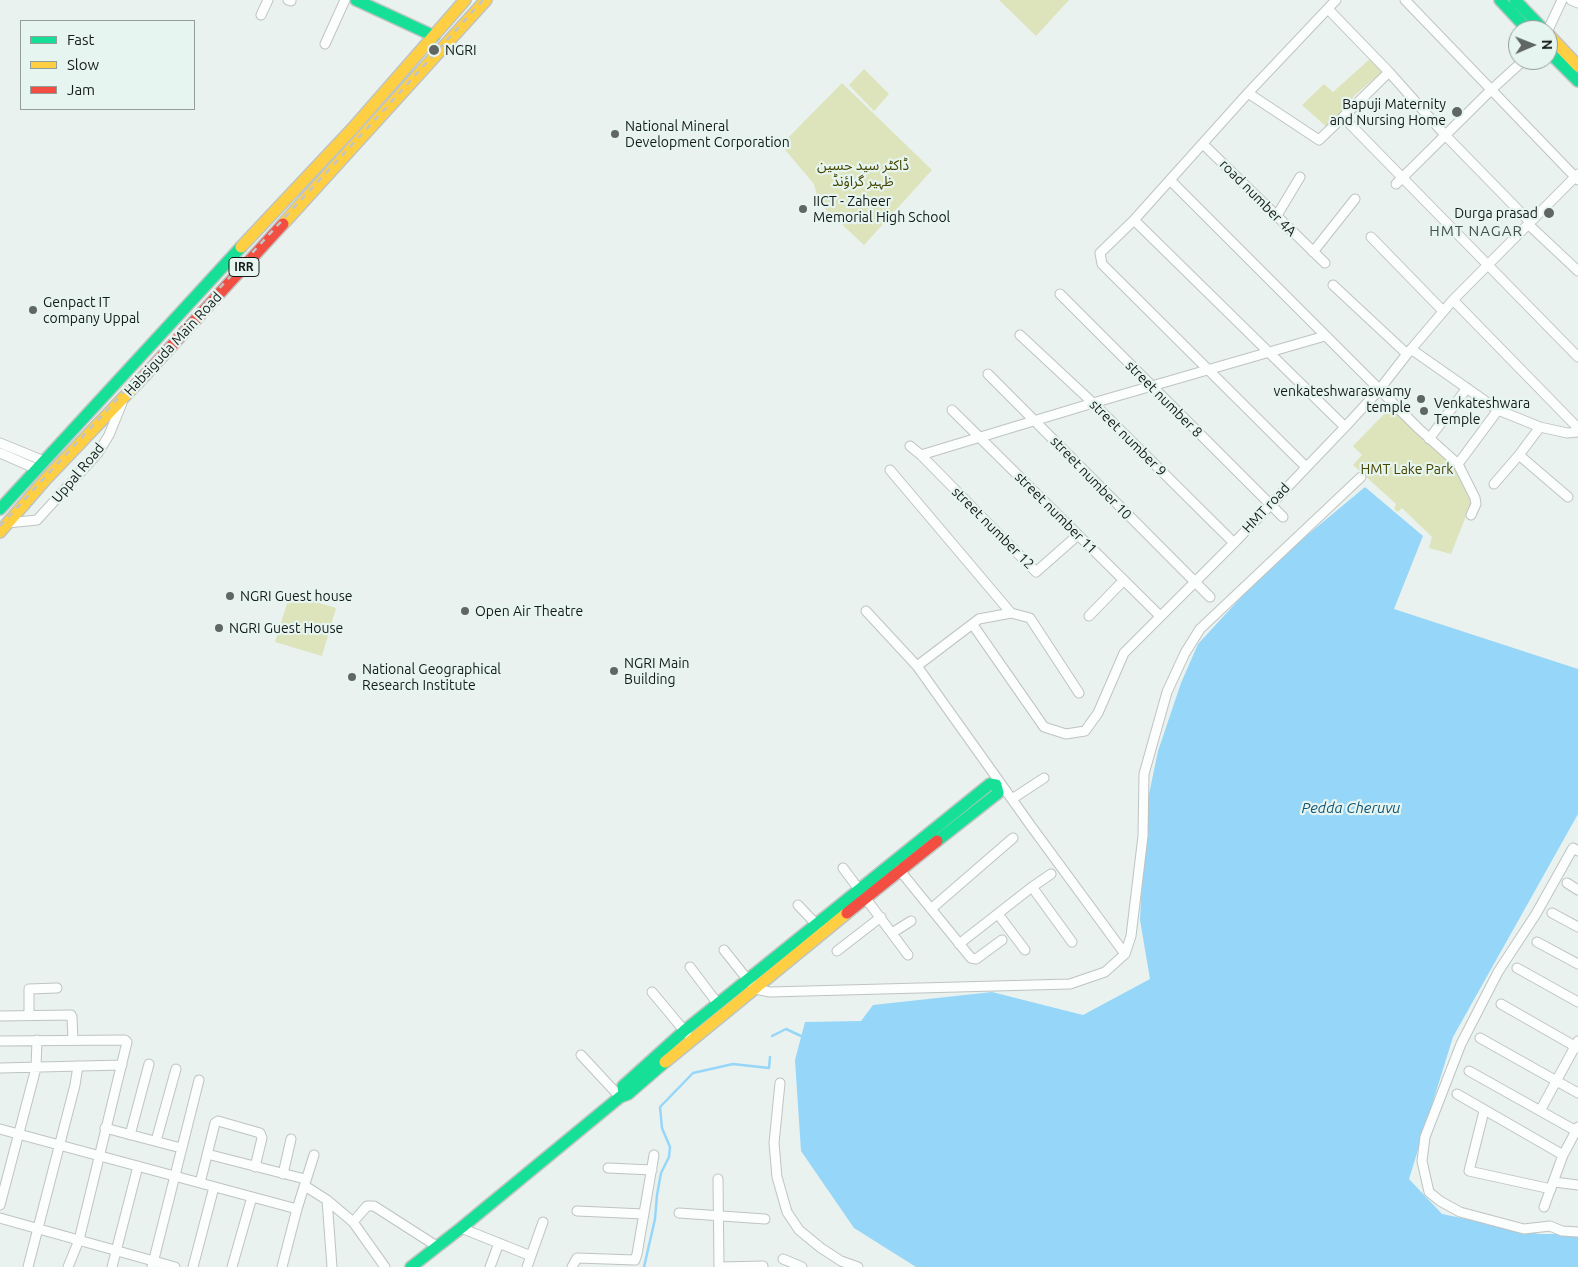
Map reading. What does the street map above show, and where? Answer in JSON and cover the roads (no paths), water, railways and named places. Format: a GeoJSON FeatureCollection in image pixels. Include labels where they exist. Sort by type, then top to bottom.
{"type":"FeatureCollection","features":[{"type":"Feature","properties":{"kind":"main road"},"geometry":{"type":"LineString","coordinates":[[357,0],[434,36]]}},
{"type":"Feature","properties":{"kind":"main road","name":"Habsiguda Main Road"},"geometry":{"type":"LineString","coordinates":[[0,509],[186,306],[353,128],[465,0]]}},
{"type":"Feature","properties":{"kind":"main road","name":"Habsiguda Main Road"},"geometry":{"type":"LineString","coordinates":[[0,532],[46,479],[197,320],[486,0]]}},
{"type":"Feature","properties":{"kind":"main road"},"geometry":{"type":"LineString","coordinates":[[1500,0],[1519,20]]}},
{"type":"Feature","properties":{"kind":"main road"},"geometry":{"type":"LineString","coordinates":[[1516,0],[1536,20]]}},
{"type":"Feature","properties":{"kind":"main road"},"geometry":{"type":"LineString","coordinates":[[1558,45],[1578,66]]}},
{"type":"Feature","properties":{"kind":"main road"},"geometry":{"type":"LineString","coordinates":[[1558,61],[1578,81]]}},
{"type":"Feature","properties":{"kind":"main road"},"geometry":{"type":"LineString","coordinates":[[186,306],[197,320]]}},
{"type":"Feature","properties":{"kind":"main road"},"geometry":{"type":"LineString","coordinates":[[411,1267],[622,1096],[623,1086],[688,1035],[755,990],[819,928],[858,889],[990,784],[996,785],[998,793],[901,872],[866,898],[819,928],[748,980],[718,1004],[688,1035]]}},
{"type":"Feature","properties":{"kind":"street"},"geometry":{"type":"LineString","coordinates":[[261,15],[268,0]]}},
{"type":"Feature","properties":{"kind":"street"},"geometry":{"type":"LineString","coordinates":[[325,44],[345,0]]}},
{"type":"Feature","properties":{"kind":"street"},"geometry":{"type":"LineString","coordinates":[[1306,467],[1102,264],[1100,253],[1134,220],[1248,93],[1336,0]]}},
{"type":"Feature","properties":{"kind":"street"},"geometry":{"type":"LineString","coordinates":[[1405,0],[1577,177]]}},
{"type":"Feature","properties":{"kind":"street"},"geometry":{"type":"LineString","coordinates":[[1551,20],[1562,0]]}},
{"type":"Feature","properties":{"kind":"street"},"geometry":{"type":"LineString","coordinates":[[1571,0],[1578,3]]}},
{"type":"Feature","properties":{"kind":"street"},"geometry":{"type":"LineString","coordinates":[[1328,9],[1529,223],[1578,271]]}},
{"type":"Feature","properties":{"kind":"street"},"geometry":{"type":"LineString","coordinates":[[1399,181],[1513,70]]}},
{"type":"Feature","properties":{"kind":"street"},"geometry":{"type":"LineString","coordinates":[[1248,93],[1319,140],[1389,72]]}},
{"type":"Feature","properties":{"kind":"street"},"geometry":{"type":"LineString","coordinates":[[1343,117],[1399,181],[1488,266],[1578,357]]}},
{"type":"Feature","properties":{"kind":"street","name":"road number 4A"},"geometry":{"type":"LineString","coordinates":[[1203,144],[1325,263]]}},
{"type":"Feature","properties":{"kind":"street"},"geometry":{"type":"LineString","coordinates":[[1276,217],[1300,177]]}},
{"type":"Feature","properties":{"kind":"street","name":"HMT road"},"geometry":{"type":"LineString","coordinates":[[973,625],[1044,727],[1066,734],[1084,731],[1098,713],[1124,653],[1234,543],[1345,427],[1453,300],[1577,177]]}},
{"type":"Feature","properties":{"kind":"street"},"geometry":{"type":"LineString","coordinates":[[1170,180],[1378,390],[1458,464],[1475,498],[1476,504],[1472,515]]}},
{"type":"Feature","properties":{"kind":"street"},"geometry":{"type":"LineString","coordinates":[[1313,252],[1355,200]]}},
{"type":"Feature","properties":{"kind":"street"},"geometry":{"type":"LineString","coordinates":[[1134,220],[1345,427]]}},
{"type":"Feature","properties":{"kind":"street"},"geometry":{"type":"LineString","coordinates":[[1371,237],[1443,311]]}},
{"type":"Feature","properties":{"kind":"street"},"geometry":{"type":"LineString","coordinates":[[1333,285],[1409,352],[1498,410],[1540,427],[1567,433],[1578,432]]}},
{"type":"Feature","properties":{"kind":"street","name":"street number 8"},"geometry":{"type":"LineString","coordinates":[[1060,294],[1283,517]]}},
{"type":"Feature","properties":{"kind":"street"},"geometry":{"type":"LineString","coordinates":[[1453,300],[1578,428]]}},
{"type":"Feature","properties":{"kind":"street","name":"street number 9"},"geometry":{"type":"LineString","coordinates":[[1020,335],[1093,403],[1234,543]]}},
{"type":"Feature","properties":{"kind":"street"},"geometry":{"type":"LineString","coordinates":[[921,455],[1326,336]]}},
{"type":"Feature","properties":{"kind":"street","name":"street number 10"},"geometry":{"type":"LineString","coordinates":[[988,374],[1210,597]]}},
{"type":"Feature","properties":{"kind":"street"},"geometry":{"type":"LineString","coordinates":[[1429,439],[1466,388]]}},
{"type":"Feature","properties":{"kind":"street","name":"Uppal Road"},"geometry":{"type":"LineString","coordinates":[[8,522],[37,520],[55,501],[98,453],[109,435],[125,396]]}},
{"type":"Feature","properties":{"kind":"street","name":"street number 11"},"geometry":{"type":"LineString","coordinates":[[952,410],[1160,616]]}},
{"type":"Feature","properties":{"kind":"street"},"geometry":{"type":"LineString","coordinates":[[1458,464],[1498,410]]}},
{"type":"Feature","properties":{"kind":"street"},"geometry":{"type":"LineString","coordinates":[[1494,484],[1540,427]]}},
{"type":"Feature","properties":{"kind":"street"},"geometry":{"type":"LineString","coordinates":[[0,443],[40,465]]}},
{"type":"Feature","properties":{"kind":"street","name":"street number 12"},"geometry":{"type":"LineString","coordinates":[[910,446],[1036,572],[1078,535]]}},
{"type":"Feature","properties":{"kind":"street"},"geometry":{"type":"LineString","coordinates":[[0,453],[40,465]]}},
{"type":"Feature","properties":{"kind":"street"},"geometry":{"type":"LineString","coordinates":[[1519,455],[1568,497]]}},
{"type":"Feature","properties":{"kind":"street"},"geometry":{"type":"LineString","coordinates":[[890,470],[1011,613]]}},
{"type":"Feature","properties":{"kind":"street"},"geometry":{"type":"LineString","coordinates":[[724,950],[755,990],[792,992],[1070,984],[1105,972],[1125,954],[1131,936],[1143,836],[1144,774],[1167,692],[1185,653],[1200,629],[1361,476]]}},
{"type":"Feature","properties":{"kind":"street"},"geometry":{"type":"LineString","coordinates":[[1089,616],[1124,580]]}},
{"type":"Feature","properties":{"kind":"street"},"geometry":{"type":"LineString","coordinates":[[866,611],[918,666],[1125,954]]}},
{"type":"Feature","properties":{"kind":"street"},"geometry":{"type":"LineString","coordinates":[[918,666],[979,619],[1011,613],[1030,618],[1079,693]]}},
{"type":"Feature","properties":{"kind":"street"},"geometry":{"type":"LineString","coordinates":[[1012,799],[1044,778]]}},
{"type":"Feature","properties":{"kind":"street"},"geometry":{"type":"LineString","coordinates":[[958,810],[966,819]]}},
{"type":"Feature","properties":{"kind":"street"},"geometry":{"type":"LineString","coordinates":[[931,909],[1013,838]]}},
{"type":"Feature","properties":{"kind":"street"},"geometry":{"type":"LineString","coordinates":[[1578,851],[1573,848],[1536,914],[1498,972],[1461,1044],[1424,1137],[1422,1161],[1429,1192],[1440,1201],[1460,1212],[1524,1229],[1550,1226],[1562,1231],[1578,1232]]}},
{"type":"Feature","properties":{"kind":"street"},"geometry":{"type":"LineString","coordinates":[[893,862],[973,959],[1002,940]]}},
{"type":"Feature","properties":{"kind":"street"},"geometry":{"type":"LineString","coordinates":[[843,868],[908,955]]}},
{"type":"Feature","properties":{"kind":"street"},"geometry":{"type":"LineString","coordinates":[[959,944],[1051,874]]}},
{"type":"Feature","properties":{"kind":"street"},"geometry":{"type":"LineString","coordinates":[[1567,883],[1578,890]]}},
{"type":"Feature","properties":{"kind":"street"},"geometry":{"type":"LineString","coordinates":[[1032,887],[1072,942]]}},
{"type":"Feature","properties":{"kind":"street"},"geometry":{"type":"LineString","coordinates":[[798,905],[819,928]]}},
{"type":"Feature","properties":{"kind":"street"},"geometry":{"type":"LineString","coordinates":[[1552,913],[1578,927]]}},
{"type":"Feature","properties":{"kind":"street"},"geometry":{"type":"LineString","coordinates":[[998,914],[1025,950]]}},
{"type":"Feature","properties":{"kind":"street"},"geometry":{"type":"LineString","coordinates":[[837,951],[881,917]]}},
{"type":"Feature","properties":{"kind":"street"},"geometry":{"type":"LineString","coordinates":[[892,933],[911,921]]}},
{"type":"Feature","properties":{"kind":"street"},"geometry":{"type":"LineString","coordinates":[[1537,942],[1578,964]]}},
{"type":"Feature","properties":{"kind":"street"},"geometry":{"type":"LineString","coordinates":[[690,967],[718,1004]]}},
{"type":"Feature","properties":{"kind":"street"},"geometry":{"type":"LineString","coordinates":[[1517,968],[1578,1002]]}},
{"type":"Feature","properties":{"kind":"street"},"geometry":{"type":"LineString","coordinates":[[29,1016],[29,989],[57,988]]}},
{"type":"Feature","properties":{"kind":"street"},"geometry":{"type":"LineString","coordinates":[[652,992],[688,1035]]}},
{"type":"Feature","properties":{"kind":"street"},"geometry":{"type":"LineString","coordinates":[[1501,1004],[1577,1045],[1540,1111]]}},
{"type":"Feature","properties":{"kind":"street"},"geometry":{"type":"LineString","coordinates":[[0,1016],[71,1015],[73,1040]]}},
{"type":"Feature","properties":{"kind":"street"},"geometry":{"type":"LineString","coordinates":[[1480,1038],[1578,1093]]}},
{"type":"Feature","properties":{"kind":"street"},"geometry":{"type":"LineString","coordinates":[[0,1205],[36,1068],[37,1040]]}},
{"type":"Feature","properties":{"kind":"street"},"geometry":{"type":"LineString","coordinates":[[0,1041],[73,1040],[126,1041],[127,1043],[79,1240],[68,1267]]}},
{"type":"Feature","properties":{"kind":"street"},"geometry":{"type":"LineString","coordinates":[[580,1055],[622,1096]]}},
{"type":"Feature","properties":{"kind":"street"},"geometry":{"type":"LineString","coordinates":[[130,1135],[149,1064]]}},
{"type":"Feature","properties":{"kind":"street"},"geometry":{"type":"LineString","coordinates":[[0,1068],[122,1065]]}},
{"type":"Feature","properties":{"kind":"street"},"geometry":{"type":"LineString","coordinates":[[28,1267],[75,1085],[78,1066]]}},
{"type":"Feature","properties":{"kind":"street"},"geometry":{"type":"LineString","coordinates":[[156,1141],[176,1069]]}},
{"type":"Feature","properties":{"kind":"street"},"geometry":{"type":"LineString","coordinates":[[1470,1071],[1577,1130],[1563,1156],[1544,1207]]}},
{"type":"Feature","properties":{"kind":"street"},"geometry":{"type":"LineString","coordinates":[[153,1264],[199,1080]]}},
{"type":"Feature","properties":{"kind":"street"},"geometry":{"type":"LineString","coordinates":[[780,1083],[774,1143],[777,1177],[787,1212],[800,1230],[820,1248],[842,1262],[858,1267]]}},
{"type":"Feature","properties":{"kind":"street"},"geometry":{"type":"LineString","coordinates":[[1457,1094],[1563,1156]]}},
{"type":"Feature","properties":{"kind":"street"},"geometry":{"type":"LineString","coordinates":[[1484,1111],[1469,1171],[1552,1185],[1578,1185]]}},
{"type":"Feature","properties":{"kind":"street"},"geometry":{"type":"LineString","coordinates":[[200,1183],[215,1123],[221,1121],[260,1133],[262,1138],[255,1166]]}},
{"type":"Feature","properties":{"kind":"street"},"geometry":{"type":"LineString","coordinates":[[105,1128],[181,1148]]}},
{"type":"Feature","properties":{"kind":"street"},"geometry":{"type":"LineString","coordinates":[[0,1129],[297,1209]]}},
{"type":"Feature","properties":{"kind":"street"},"geometry":{"type":"LineString","coordinates":[[283,1174],[291,1139]]}},
{"type":"Feature","properties":{"kind":"street"},"geometry":{"type":"LineString","coordinates":[[207,1154],[283,1174],[305,1183],[353,1222],[385,1267]]}},
{"type":"Feature","properties":{"kind":"street"},"geometry":{"type":"LineString","coordinates":[[282,1267],[297,1209],[314,1155]]}},
{"type":"Feature","properties":{"kind":"street"},"geometry":{"type":"LineString","coordinates":[[574,1264],[577,1258],[635,1260],[654,1156]]}},
{"type":"Feature","properties":{"kind":"street"},"geometry":{"type":"LineString","coordinates":[[112,1267],[138,1166]]}},
{"type":"Feature","properties":{"kind":"street"},"geometry":{"type":"LineString","coordinates":[[608,1168],[652,1170]]}},
{"type":"Feature","properties":{"kind":"street"},"geometry":{"type":"LineString","coordinates":[[718,1179],[720,1267],[763,1266]]}},
{"type":"Feature","properties":{"kind":"street"},"geometry":{"type":"LineString","coordinates":[[193,1267],[214,1187]]}},
{"type":"Feature","properties":{"kind":"street"},"geometry":{"type":"LineString","coordinates":[[232,1267],[252,1197]]}},
{"type":"Feature","properties":{"kind":"street"},"geometry":{"type":"LineString","coordinates":[[327,1200],[332,1267]]}},
{"type":"Feature","properties":{"kind":"street"},"geometry":{"type":"LineString","coordinates":[[353,1222],[367,1206],[374,1206],[438,1247]]}},
{"type":"Feature","properties":{"kind":"street"},"geometry":{"type":"LineString","coordinates":[[577,1211],[644,1214]]}},
{"type":"Feature","properties":{"kind":"street"},"geometry":{"type":"LineString","coordinates":[[680,1214],[765,1219]]}},
{"type":"Feature","properties":{"kind":"street"},"geometry":{"type":"LineString","coordinates":[[0,1218],[116,1250],[153,1264],[175,1267]]}},
{"type":"Feature","properties":{"kind":"street"},"geometry":{"type":"LineString","coordinates":[[527,1267],[543,1222]]}},
{"type":"Feature","properties":{"kind":"street"},"geometry":{"type":"LineString","coordinates":[[461,1228],[531,1256]]}},
{"type":"Feature","properties":{"kind":"street"},"geometry":{"type":"LineString","coordinates":[[490,1267],[499,1243]]}},
{"type":"Feature","properties":{"kind":"street"},"geometry":{"type":"LineString","coordinates":[[783,1258],[802,1267]]}},
{"type":"Feature","properties":{"kind":"water","name":"Pedda Cheruvu"},"geometry":{"type":"Polygon","coordinates":[[[1365,487],[1423,536],[1394,609],[1578,669],[1578,814],[1453,1037],[1409,1179],[1442,1214],[1539,1234],[1571,1234],[1578,1237],[1578,1267],[916,1267],[854,1228],[801,1151],[795,1060],[805,1022],[861,1021],[873,1005],[992,992],[1083,1015],[1150,979],[1140,920],[1145,813],[1158,751],[1181,683],[1198,644],[1269,567],[1365,487]]]}},
{"type":"Feature","properties":{"kind":"waterway"},"geometry":{"type":"LineString","coordinates":[[772,1036],[786,1029],[801,1036]]}},
{"type":"Feature","properties":{"kind":"waterway"},"geometry":{"type":"LineString","coordinates":[[644,1267],[655,1219],[661,1173],[669,1157],[670,1147],[662,1128],[660,1107],[693,1073],[733,1064],[769,1068],[770,1057]]}},
{"type":"Feature","properties":{"kind":"railway"},"geometry":{"type":"LineString","coordinates":[[0,526],[483,0]]}},
{"type":"Feature","properties":{"kind":"place","name":"NGRI"},"geometry":{"type":"Point","coordinates":[434,50]}},
{"type":"Feature","properties":{"kind":"place","name":"Bapuji Maternity and Nursing Home"},"geometry":{"type":"Point","coordinates":[1457,112]}},
{"type":"Feature","properties":{"kind":"place","name":"National Mineral Development Corporation"},"geometry":{"type":"Point","coordinates":[615,134]}},
{"type":"Feature","properties":{"kind":"place","name":"IICT - Zaheer Memorial High School"},"geometry":{"type":"Point","coordinates":[803,209]}},
{"type":"Feature","properties":{"kind":"place","name":"Durga prasad"},"geometry":{"type":"Point","coordinates":[1549,213]}},
{"type":"Feature","properties":{"kind":"place","name":"Genpact IT company Uppal"},"geometry":{"type":"Point","coordinates":[33,310]}},
{"type":"Feature","properties":{"kind":"place","name":"venkateshwaraswamy temple"},"geometry":{"type":"Point","coordinates":[1421,399]}},
{"type":"Feature","properties":{"kind":"place","name":"Venkateshwara Temple"},"geometry":{"type":"Point","coordinates":[1424,411]}},
{"type":"Feature","properties":{"kind":"place","name":"NGRI Guest house"},"geometry":{"type":"Point","coordinates":[230,596]}},
{"type":"Feature","properties":{"kind":"place","name":"Open Air Theatre"},"geometry":{"type":"Point","coordinates":[465,611]}},
{"type":"Feature","properties":{"kind":"place","name":"NGRI Guest House"},"geometry":{"type":"Point","coordinates":[219,628]}},
{"type":"Feature","properties":{"kind":"place","name":"NGRI Main Building"},"geometry":{"type":"Point","coordinates":[614,671]}},
{"type":"Feature","properties":{"kind":"place","name":"National Geographical Research Institute"},"geometry":{"type":"Point","coordinates":[352,677]}},
{"type":"Feature","properties":{"kind":"district","name":"HMT NAGAR"},"geometry":{"type":"Point","coordinates":[1476,231]}},
{"type":"Feature","properties":{"kind":"park label","name":"ڈاکٹر سید حسین ظہیر گراؤنڈ"},"geometry":{"type":"Point","coordinates":[863,174]}},
{"type":"Feature","properties":{"kind":"park label","name":"HMT Lake Park"},"geometry":{"type":"Point","coordinates":[1407,469]}}]}
